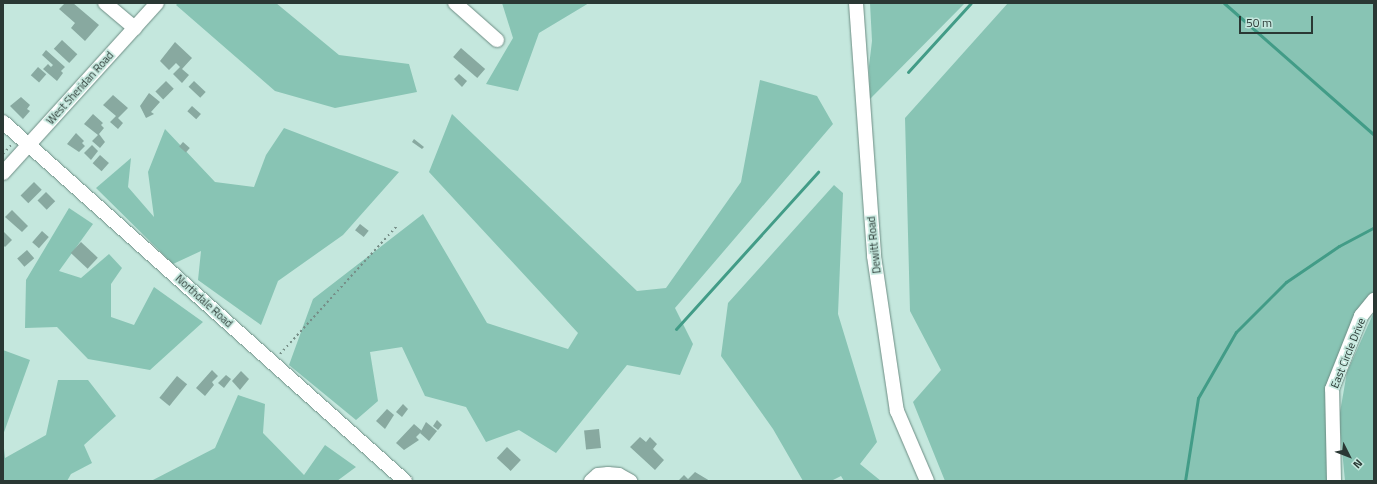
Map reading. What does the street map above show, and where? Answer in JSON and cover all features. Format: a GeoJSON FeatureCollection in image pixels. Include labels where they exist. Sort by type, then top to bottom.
{"type":"FeatureCollection","features":[{"type":"Feature","properties":{"kind":"street"},"geometry":{"type":"LineString","coordinates":[[105,3],[135,28]]}},
{"type":"Feature","properties":{"kind":"street","name":"West Sheridan Road"},"geometry":{"type":"LineString","coordinates":[[3,173],[157,3]]}},
{"type":"Feature","properties":{"kind":"street"},"geometry":{"type":"LineString","coordinates":[[454,3],[498,40]]}},
{"type":"Feature","properties":{"kind":"street","name":"Dewitt Road"},"geometry":{"type":"LineString","coordinates":[[856,3],[874,256],[897,411],[926,481]]}},
{"type":"Feature","properties":{"kind":"street","name":"Northdale Road"},"geometry":{"type":"LineString","coordinates":[[3,122],[405,481]]}},
{"type":"Feature","properties":{"kind":"street","name":"East Circle Drive"},"geometry":{"type":"LineString","coordinates":[[1334,481],[1332,389],[1361,316],[1374,300]]}},
{"type":"Feature","properties":{"kind":"street"},"geometry":{"type":"LineString","coordinates":[[591,481],[598,475],[608,474],[619,475],[630,481]]}},
{"type":"Feature","properties":{"kind":"path"},"geometry":{"type":"LineString","coordinates":[[272,362],[397,226]]}},
{"type":"Feature","properties":{"kind":"green space"},"geometry":{"type":"Polygon","coordinates":[[[178,3],[276,3],[339,55],[409,64],[417,92],[335,108],[275,91],[176,5],[178,3]]]}},
{"type":"Feature","properties":{"kind":"green space"},"geometry":{"type":"Polygon","coordinates":[[[502,3],[589,3],[539,33],[518,91],[486,84],[513,38],[502,3]]]}},
{"type":"Feature","properties":{"kind":"green space"},"geometry":{"type":"Polygon","coordinates":[[[870,3],[965,3],[870,99],[869,66],[872,41],[870,3]]]}},
{"type":"Feature","properties":{"kind":"green space"},"geometry":{"type":"Polygon","coordinates":[[[1008,3],[1374,3],[1374,291],[1366,303],[1326,426],[1330,481],[945,481],[913,402],[941,370],[910,311],[905,118],[1008,3]]]}},
{"type":"Feature","properties":{"kind":"green space"},"geometry":{"type":"Polygon","coordinates":[[[760,80],[817,96],[833,124],[675,308],[693,344],[680,375],[627,365],[556,453],[519,430],[486,442],[466,407],[425,396],[402,347],[370,352],[378,401],[356,420],[289,365],[313,299],[423,214],[487,323],[568,349],[578,333],[429,172],[452,114],[637,291],[666,288],[741,182],[760,80]]]}},
{"type":"Feature","properties":{"kind":"green space"},"geometry":{"type":"Polygon","coordinates":[[[284,128],[399,172],[343,235],[278,281],[261,325],[198,280],[201,251],[173,264],[96,188],[131,158],[128,187],[154,217],[148,172],[165,129],[215,182],[254,187],[266,155],[284,128]]]}},
{"type":"Feature","properties":{"kind":"green space"},"geometry":{"type":"Polygon","coordinates":[[[834,185],[843,193],[838,314],[877,442],[860,464],[881,481],[844,481],[841,476],[831,481],[803,481],[773,429],[721,356],[728,303],[834,185]]]}},
{"type":"Feature","properties":{"kind":"green space"},"geometry":{"type":"Polygon","coordinates":[[[69,208],[93,224],[59,271],[81,278],[109,254],[122,268],[111,284],[111,317],[134,325],[154,287],[203,322],[150,370],[88,359],[57,327],[25,328],[26,280],[69,208]]]}},
{"type":"Feature","properties":{"kind":"green space"},"geometry":{"type":"Polygon","coordinates":[[[1374,312],[1374,481],[1345,481],[1339,418],[1347,372],[1374,312]]]}},
{"type":"Feature","properties":{"kind":"green space"},"geometry":{"type":"Polygon","coordinates":[[[3,350],[30,360],[3,435],[3,350]]]}},
{"type":"Feature","properties":{"kind":"green space"},"geometry":{"type":"Polygon","coordinates":[[[58,380],[88,380],[116,416],[84,445],[92,463],[71,474],[67,481],[3,481],[3,439],[5,458],[46,435],[58,380]]]}},
{"type":"Feature","properties":{"kind":"green space"},"geometry":{"type":"Polygon","coordinates":[[[238,395],[265,404],[263,433],[304,475],[325,445],[356,467],[337,481],[151,481],[215,448],[238,395]]]}},
{"type":"Feature","properties":{"kind":"building"},"geometry":{"type":"Polygon","coordinates":[[[65,3],[73,3],[99,25],[85,41],[71,28],[75,23],[59,9],[65,3]]]}},
{"type":"Feature","properties":{"kind":"building"},"geometry":{"type":"Polygon","coordinates":[[[62,40],[77,54],[69,63],[54,49],[62,40]]]}},
{"type":"Feature","properties":{"kind":"building"},"geometry":{"type":"Polygon","coordinates":[[[175,42],[192,58],[182,69],[189,75],[182,83],[173,74],[180,67],[176,63],[169,70],[160,61],[175,42]]]}},
{"type":"Feature","properties":{"kind":"building"},"geometry":{"type":"Polygon","coordinates":[[[461,48],[485,69],[477,78],[453,57],[461,48]]]}},
{"type":"Feature","properties":{"kind":"building"},"geometry":{"type":"Polygon","coordinates":[[[46,50],[65,67],[61,71],[63,73],[57,81],[43,69],[48,64],[51,67],[53,65],[42,55],[46,50]]]}},
{"type":"Feature","properties":{"kind":"building"},"geometry":{"type":"Polygon","coordinates":[[[38,67],[46,74],[39,83],[31,75],[38,67]]]}},
{"type":"Feature","properties":{"kind":"building"},"geometry":{"type":"Polygon","coordinates":[[[459,74],[467,81],[462,87],[454,79],[459,74]]]}},
{"type":"Feature","properties":{"kind":"building"},"geometry":{"type":"Polygon","coordinates":[[[166,81],[174,89],[163,99],[155,92],[166,81]]]}},
{"type":"Feature","properties":{"kind":"building"},"geometry":{"type":"Polygon","coordinates":[[[194,81],[206,92],[200,98],[189,87],[194,81]]]}},
{"type":"Feature","properties":{"kind":"building"},"geometry":{"type":"Polygon","coordinates":[[[149,93],[160,102],[151,112],[154,114],[146,118],[140,106],[149,93]]]}},
{"type":"Feature","properties":{"kind":"building"},"geometry":{"type":"Polygon","coordinates":[[[113,95],[128,108],[118,118],[123,123],[118,129],[110,122],[116,116],[103,105],[113,95]]]}},
{"type":"Feature","properties":{"kind":"building"},"geometry":{"type":"Polygon","coordinates":[[[21,97],[30,105],[27,109],[30,111],[23,119],[10,106],[21,97]]]}},
{"type":"Feature","properties":{"kind":"building"},"geometry":{"type":"Polygon","coordinates":[[[192,106],[201,114],[196,119],[187,111],[192,106]]]}},
{"type":"Feature","properties":{"kind":"building"},"geometry":{"type":"Polygon","coordinates":[[[93,114],[103,123],[101,125],[104,128],[99,134],[105,142],[100,148],[92,141],[98,135],[84,124],[93,114]]]}},
{"type":"Feature","properties":{"kind":"building"},"geometry":{"type":"Polygon","coordinates":[[[76,133],[84,141],[82,143],[85,146],[79,152],[67,144],[76,133]]]}},
{"type":"Feature","properties":{"kind":"building"},"geometry":{"type":"Polygon","coordinates":[[[414,139],[424,147],[422,149],[412,142],[414,139]]]}},
{"type":"Feature","properties":{"kind":"building"},"geometry":{"type":"Polygon","coordinates":[[[183,142],[190,148],[186,152],[179,147],[183,142]]]}},
{"type":"Feature","properties":{"kind":"building"},"geometry":{"type":"Polygon","coordinates":[[[92,145],[98,151],[91,160],[84,153],[92,145]]]}},
{"type":"Feature","properties":{"kind":"building"},"geometry":{"type":"Polygon","coordinates":[[[100,155],[109,163],[102,171],[93,163],[100,155]]]}},
{"type":"Feature","properties":{"kind":"building"},"geometry":{"type":"Polygon","coordinates":[[[34,182],[42,190],[28,203],[21,195],[34,182]]]}},
{"type":"Feature","properties":{"kind":"building"},"geometry":{"type":"Polygon","coordinates":[[[46,192],[55,201],[47,210],[38,200],[46,192]]]}},
{"type":"Feature","properties":{"kind":"building"},"geometry":{"type":"Polygon","coordinates":[[[12,210],[28,226],[22,232],[5,217],[12,210]]]}},
{"type":"Feature","properties":{"kind":"building"},"geometry":{"type":"Polygon","coordinates":[[[360,224],[369,231],[364,237],[355,230],[360,224]]]}},
{"type":"Feature","properties":{"kind":"building"},"geometry":{"type":"Polygon","coordinates":[[[3,231],[12,240],[5,247],[3,245],[3,231]]]}},
{"type":"Feature","properties":{"kind":"building"},"geometry":{"type":"Polygon","coordinates":[[[42,231],[49,237],[39,248],[32,242],[42,231]]]}},
{"type":"Feature","properties":{"kind":"building"},"geometry":{"type":"Polygon","coordinates":[[[81,242],[98,258],[88,269],[71,253],[81,242]]]}},
{"type":"Feature","properties":{"kind":"building"},"geometry":{"type":"Polygon","coordinates":[[[27,250],[34,258],[24,267],[17,259],[27,250]]]}},
{"type":"Feature","properties":{"kind":"building"},"geometry":{"type":"Polygon","coordinates":[[[212,370],[218,376],[212,382],[214,385],[205,396],[196,388],[212,370]]]}},
{"type":"Feature","properties":{"kind":"building"},"geometry":{"type":"Polygon","coordinates":[[[241,371],[249,379],[240,390],[232,381],[241,371]]]}},
{"type":"Feature","properties":{"kind":"building"},"geometry":{"type":"Polygon","coordinates":[[[226,375],[231,379],[224,388],[218,383],[226,375]]]}},
{"type":"Feature","properties":{"kind":"building"},"geometry":{"type":"Polygon","coordinates":[[[177,376],[187,384],[169,406],[159,398],[177,376]]]}},
{"type":"Feature","properties":{"kind":"building"},"geometry":{"type":"Polygon","coordinates":[[[403,404],[408,409],[402,417],[396,412],[403,404]]]}},
{"type":"Feature","properties":{"kind":"building"},"geometry":{"type":"Polygon","coordinates":[[[387,409],[394,415],[385,429],[376,421],[387,409]]]}},
{"type":"Feature","properties":{"kind":"building"},"geometry":{"type":"Polygon","coordinates":[[[437,420],[442,425],[438,430],[433,426],[437,420]]]}},
{"type":"Feature","properties":{"kind":"building"},"geometry":{"type":"Polygon","coordinates":[[[426,422],[437,431],[429,441],[420,433],[426,422]]]}},
{"type":"Feature","properties":{"kind":"building"},"geometry":{"type":"Polygon","coordinates":[[[414,424],[422,431],[416,437],[419,440],[404,450],[396,443],[414,424]]]}},
{"type":"Feature","properties":{"kind":"building"},"geometry":{"type":"Polygon","coordinates":[[[599,429],[601,448],[586,449],[584,431],[599,429]]]}},
{"type":"Feature","properties":{"kind":"building"},"geometry":{"type":"Polygon","coordinates":[[[640,437],[646,442],[650,437],[657,444],[653,449],[664,460],[655,470],[630,447],[640,437]]]}},
{"type":"Feature","properties":{"kind":"building"},"geometry":{"type":"Polygon","coordinates":[[[507,447],[521,460],[511,471],[497,458],[507,447]]]}},
{"type":"Feature","properties":{"kind":"building"},"geometry":{"type":"Polygon","coordinates":[[[695,472],[710,481],[678,481],[684,475],[688,479],[695,472]]]}},
{"type":"Feature","properties":{"kind":"waterway"},"geometry":{"type":"LineString","coordinates":[[908,72],[971,3]]}},
{"type":"Feature","properties":{"kind":"waterway"},"geometry":{"type":"LineString","coordinates":[[1224,3],[1374,135]]}},
{"type":"Feature","properties":{"kind":"waterway"},"geometry":{"type":"LineString","coordinates":[[676,329],[818,172]]}},
{"type":"Feature","properties":{"kind":"waterway"},"geometry":{"type":"LineString","coordinates":[[1185,481],[1198,398],[1236,332],[1286,282],[1339,246],[1374,227]]}}]}
